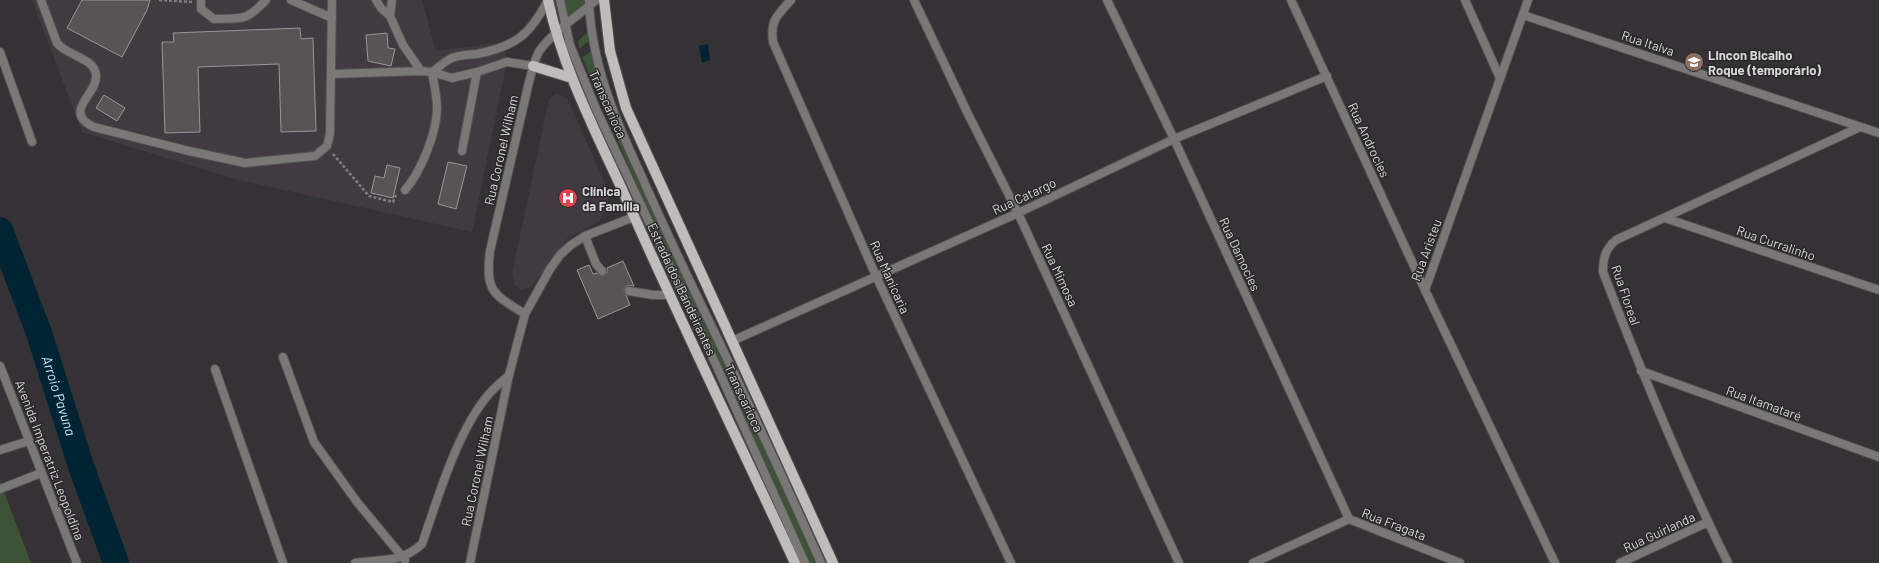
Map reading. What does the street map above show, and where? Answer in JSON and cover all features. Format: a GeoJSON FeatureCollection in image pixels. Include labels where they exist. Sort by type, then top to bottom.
{"type":"FeatureCollection","features":[{"type":"Feature","properties":{"kind":"main road","name":"Estrada dos Bandeirantes"},"geometry":{"type":"LineString","coordinates":[[548,0],[572,78],[634,217],[795,563]]}},
{"type":"Feature","properties":{"kind":"main road","name":"Estrada dos Bandeirantes"},"geometry":{"type":"LineString","coordinates":[[604,0],[610,51],[626,108],[833,563]]}},
{"type":"Feature","properties":{"kind":"main road"},"geometry":{"type":"LineString","coordinates":[[533,66],[572,78]]}},
{"type":"Feature","properties":{"kind":"street"},"geometry":{"type":"LineString","coordinates":[[41,0],[57,43],[61,48],[70,54],[88,61],[94,67],[96,74],[95,82],[80,107],[82,117],[87,123],[94,127],[189,151],[245,163],[315,156],[327,146],[330,134],[332,0]]}},
{"type":"Feature","properties":{"kind":"street"},"geometry":{"type":"LineString","coordinates":[[201,1],[202,8],[214,19],[246,17],[253,13],[266,0]]}},
{"type":"Feature","properties":{"kind":"street"},"geometry":{"type":"LineString","coordinates":[[291,0],[332,18]]}},
{"type":"Feature","properties":{"kind":"street"},"geometry":{"type":"LineString","coordinates":[[376,0],[381,8],[390,16],[403,45],[421,71]]}},
{"type":"Feature","properties":{"kind":"street"},"geometry":{"type":"LineString","coordinates":[[390,16],[392,0]]}},
{"type":"Feature","properties":{"kind":"street"},"geometry":{"type":"LineString","coordinates":[[432,72],[450,58],[485,52],[511,44],[532,26],[548,0]]}},
{"type":"Feature","properties":{"kind":"street","name":"Transcarioca"},"geometry":{"type":"LineString","coordinates":[[560,0],[570,45],[596,109],[720,374],[805,563]]}},
{"type":"Feature","properties":{"kind":"street","name":"Rua Coronel Wilham"},"geometry":{"type":"LineString","coordinates":[[525,314],[502,299],[493,290],[489,283],[487,271],[490,251],[533,66],[540,50],[589,3],[596,0]]}},
{"type":"Feature","properties":{"kind":"street","name":"Rua Manicaria"},"geometry":{"type":"LineString","coordinates":[[791,0],[776,18],[771,29],[773,42],[876,276],[1011,563]]}},
{"type":"Feature","properties":{"kind":"street","name":"Rua Mimosa"},"geometry":{"type":"LineString","coordinates":[[914,0],[968,114],[1018,213],[1179,563]]}},
{"type":"Feature","properties":{"kind":"street","name":"Rua Damocles"},"geometry":{"type":"LineString","coordinates":[[1108,0],[1174,139],[1349,519]]}},
{"type":"Feature","properties":{"kind":"street","name":"Rua Androcles"},"geometry":{"type":"LineString","coordinates":[[1291,0],[1425,290]]}},
{"type":"Feature","properties":{"kind":"street"},"geometry":{"type":"LineString","coordinates":[[1465,0],[1500,78]]}},
{"type":"Feature","properties":{"kind":"street","name":"Rua Aristeu"},"geometry":{"type":"LineString","coordinates":[[1528,0],[1425,290],[1555,563]]}},
{"type":"Feature","properties":{"kind":"street","name":"Transcarioca"},"geometry":{"type":"LineString","coordinates":[[589,3],[593,40],[603,83],[611,106],[662,221],[821,563]]}},
{"type":"Feature","properties":{"kind":"street","name":"Rua Italva"},"geometry":{"type":"LineString","coordinates":[[1523,14],[1879,133]]}},
{"type":"Feature","properties":{"kind":"street"},"geometry":{"type":"LineString","coordinates":[[0,52],[32,142]]}},
{"type":"Feature","properties":{"kind":"street"},"geometry":{"type":"LineString","coordinates":[[332,74],[421,71],[432,72],[452,78],[477,72],[507,62],[533,66]]}},
{"type":"Feature","properties":{"kind":"street"},"geometry":{"type":"LineString","coordinates":[[405,190],[422,167],[434,125],[437,110],[432,72]]}},
{"type":"Feature","properties":{"kind":"street"},"geometry":{"type":"LineString","coordinates":[[462,151],[477,72]]}},
{"type":"Feature","properties":{"kind":"street","name":"Rua Catargo"},"geometry":{"type":"LineString","coordinates":[[732,341],[1018,213],[1174,139],[1327,76]]}},
{"type":"Feature","properties":{"kind":"street","name":"Rua Floreal"},"geometry":{"type":"LineString","coordinates":[[1728,563],[1708,522],[1641,371],[1603,272],[1603,260],[1608,246],[1616,240],[1860,127]]}},
{"type":"Feature","properties":{"kind":"street","name":"Rua Coronel Wilham"},"geometry":{"type":"LineString","coordinates":[[470,563],[509,375],[525,314],[538,289],[560,255],[571,244],[585,236],[634,217]]}},
{"type":"Feature","properties":{"kind":"street","name":"Rua Curralinho"},"geometry":{"type":"LineString","coordinates":[[1665,218],[1879,290]]}},
{"type":"Feature","properties":{"kind":"street"},"geometry":{"type":"LineString","coordinates":[[585,236],[596,264],[602,270]]}},
{"type":"Feature","properties":{"kind":"street"},"geometry":{"type":"LineString","coordinates":[[629,291],[653,295],[670,295]]}},
{"type":"Feature","properties":{"kind":"street"},"geometry":{"type":"LineString","coordinates":[[283,357],[314,442],[357,502],[405,560]]}},
{"type":"Feature","properties":{"kind":"street","name":"Avenida Imperatriz Leopoldina"},"geometry":{"type":"LineString","coordinates":[[0,366],[77,563]]}},
{"type":"Feature","properties":{"kind":"street"},"geometry":{"type":"LineString","coordinates":[[215,369],[283,563]]}},
{"type":"Feature","properties":{"kind":"street","name":"Rua Itamataré"},"geometry":{"type":"LineString","coordinates":[[1641,371],[1879,457]]}},
{"type":"Feature","properties":{"kind":"street"},"geometry":{"type":"LineString","coordinates":[[355,563],[395,562],[405,560],[414,554],[422,544],[451,462],[474,415],[489,394],[509,375]]}},
{"type":"Feature","properties":{"kind":"street"},"geometry":{"type":"LineString","coordinates":[[0,450],[29,441]]}},
{"type":"Feature","properties":{"kind":"street"},"geometry":{"type":"LineString","coordinates":[[0,488],[41,473]]}},
{"type":"Feature","properties":{"kind":"street","name":"Rua Fragata"},"geometry":{"type":"LineString","coordinates":[[1253,563],[1349,519],[1460,563]]}},
{"type":"Feature","properties":{"kind":"street","name":"Rua Guirlanda"},"geometry":{"type":"LineString","coordinates":[[1620,563],[1708,522]]}},
{"type":"Feature","properties":{"kind":"path"},"geometry":{"type":"LineString","coordinates":[[159,0],[201,1]]}},
{"type":"Feature","properties":{"kind":"path"},"geometry":{"type":"LineString","coordinates":[[327,146],[373,198],[394,202],[397,193],[405,190]]}},
{"type":"Feature","properties":{"kind":"shaded area"},"geometry":{"type":"Polygon","coordinates":[[[32,0],[422,0],[436,51],[504,42],[507,62],[472,232],[235,179],[82,132],[32,0]]]}},
{"type":"Feature","properties":{"kind":"shaded area","name":"Clínica da Família"},"geometry":{"type":"Polygon","coordinates":[[[556,93],[567,98],[608,190],[608,207],[599,222],[568,238],[531,287],[521,290],[514,284],[512,273],[549,99],[556,93]]]}},
{"type":"Feature","properties":{"kind":"green space"},"geometry":{"type":"Polygon","coordinates":[[[562,0],[584,0],[584,8],[565,22],[562,0]]]}},
{"type":"Feature","properties":{"kind":"green space"},"geometry":{"type":"Polygon","coordinates":[[[591,29],[593,38],[579,49],[578,41],[591,29]]]}},
{"type":"Feature","properties":{"kind":"green space"},"geometry":{"type":"Polygon","coordinates":[[[594,50],[606,98],[824,563],[809,563],[693,311],[582,57],[594,50]]]}},
{"type":"Feature","properties":{"kind":"green space"},"geometry":{"type":"Polygon","coordinates":[[[0,481],[31,563],[0,563],[0,481]]]}},
{"type":"Feature","properties":{"kind":"water"},"geometry":{"type":"Polygon","coordinates":[[[708,44],[710,60],[702,63],[699,46],[708,44]]]}},
{"type":"Feature","properties":{"kind":"building"},"geometry":{"type":"Polygon","coordinates":[[[82,0],[150,0],[147,10],[122,57],[67,28],[82,0]]]}},
{"type":"Feature","properties":{"kind":"building"},"geometry":{"type":"Polygon","coordinates":[[[300,28],[301,39],[313,38],[316,131],[281,132],[279,64],[198,67],[200,132],[165,133],[162,42],[174,42],[173,33],[300,28]]]}},
{"type":"Feature","properties":{"kind":"building"},"geometry":{"type":"Polygon","coordinates":[[[387,33],[388,48],[395,49],[391,66],[368,61],[366,35],[387,33]]]}},
{"type":"Feature","properties":{"kind":"building"},"geometry":{"type":"Polygon","coordinates":[[[104,95],[125,108],[117,121],[96,108],[104,95]]]}},
{"type":"Feature","properties":{"kind":"building"},"geometry":{"type":"Polygon","coordinates":[[[448,162],[467,166],[456,209],[438,204],[448,162]]]}},
{"type":"Feature","properties":{"kind":"building"},"geometry":{"type":"Polygon","coordinates":[[[387,165],[400,168],[393,198],[371,193],[375,176],[384,178],[387,165]]]}},
{"type":"Feature","properties":{"kind":"building"},"geometry":{"type":"Polygon","coordinates":[[[623,261],[634,286],[627,286],[624,290],[630,305],[598,319],[577,270],[589,265],[593,274],[596,273],[603,276],[607,273],[607,268],[623,261]]]}},
{"type":"Feature","properties":{"kind":"waterway","name":"Arroio Pavuna"},"geometry":{"type":"LineString","coordinates":[[0,230],[39,333],[81,466],[116,563]]}},
{"type":"Feature","properties":{"kind":"place","name":"Lincon Bicalho Roque (temporário)"},"geometry":{"type":"Point","coordinates":[1694,62]}},
{"type":"Feature","properties":{"kind":"place","name":"Clínica da Família"},"geometry":{"type":"Point","coordinates":[568,198]}}]}
